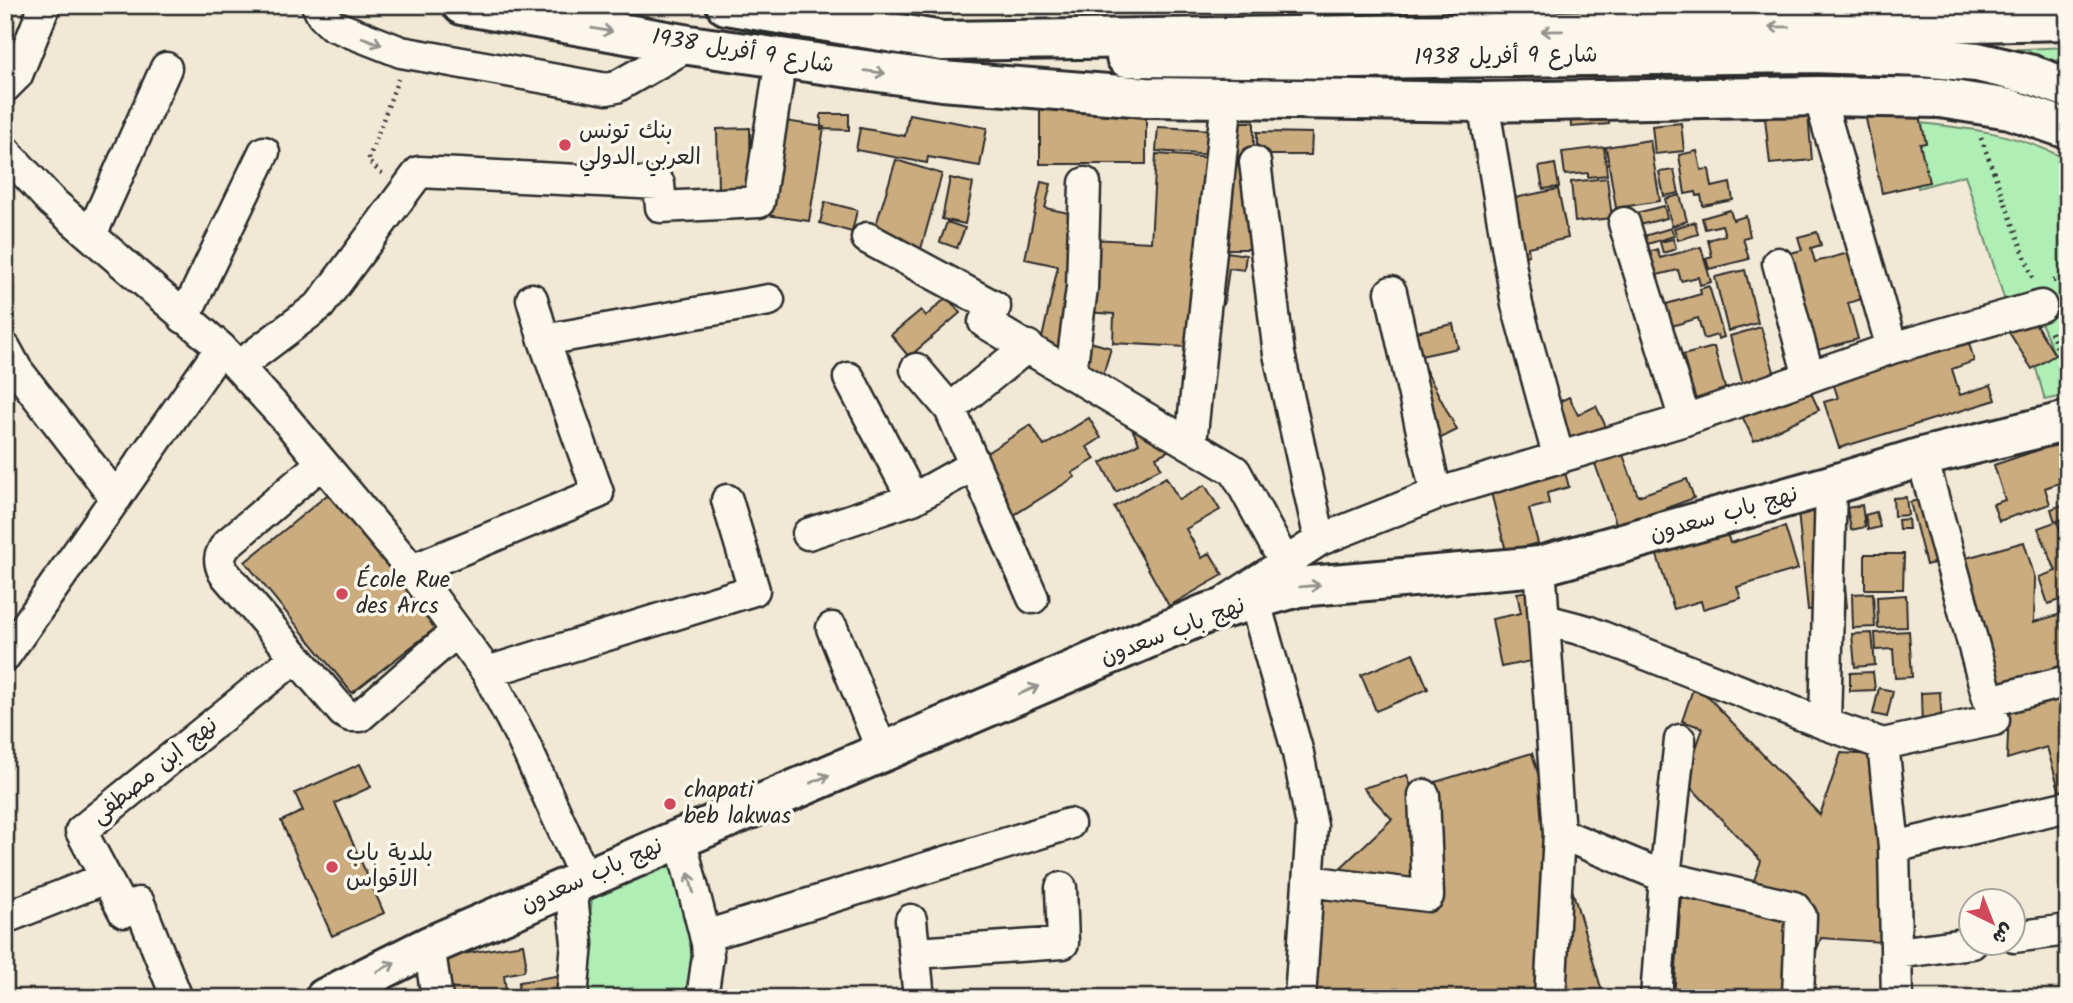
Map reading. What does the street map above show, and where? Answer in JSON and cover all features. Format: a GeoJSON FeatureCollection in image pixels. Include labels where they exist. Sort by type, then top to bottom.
{"type":"FeatureCollection","features":[{"type":"Feature","properties":{"kind":"main road","name":"شارع 9 أفريل 1938"},"geometry":{"type":"LineString","coordinates":[[462,5],[689,45],[942,82],[1146,97],[1483,102],[1819,96],[1940,98],[2010,109],[2068,130]]}},
{"type":"Feature","properties":{"kind":"main road","name":"شارع 9 أفريل 1938"},"geometry":{"type":"LineString","coordinates":[[726,5],[942,41],[990,52],[1045,56],[1354,59],[1812,52],[1964,60],[2005,68],[2068,88]]}},
{"type":"Feature","properties":{"kind":"main road","name":"شارع 9 أفريل 1938"},"geometry":{"type":"LineString","coordinates":[[942,41],[1307,21],[2068,20]]}},
{"type":"Feature","properties":{"kind":"main road","name":"شارع 9 أفريل 1938"},"geometry":{"type":"LineString","coordinates":[[942,82],[1146,85],[1356,79],[1818,73],[1933,75],[2006,87],[2068,108]]}},
{"type":"Feature","properties":{"kind":"main road","name":"نهج باب سعدون"},"geometry":{"type":"LineString","coordinates":[[325,998],[429,946],[1205,614],[1298,587],[1541,566],[1922,457],[2068,421]]}},
{"type":"Feature","properties":{"kind":"street"},"geometry":{"type":"LineString","coordinates":[[5,87],[16,75],[45,5]]}},
{"type":"Feature","properties":{"kind":"street"},"geometry":{"type":"LineString","coordinates":[[317,5],[326,21],[332,25],[401,52],[607,89],[616,87],[689,45]]}},
{"type":"Feature","properties":{"kind":"street"},"geometry":{"type":"LineString","coordinates":[[5,656],[116,498],[230,357],[320,305],[418,172],[659,184],[661,207],[759,202],[780,59]]}},
{"type":"Feature","properties":{"kind":"street"},"geometry":{"type":"LineString","coordinates":[[91,235],[166,68]]}},
{"type":"Feature","properties":{"kind":"street"},"geometry":{"type":"LineString","coordinates":[[1819,96],[1892,348]]}},
{"type":"Feature","properties":{"kind":"street"},"geometry":{"type":"LineString","coordinates":[[1191,443],[1227,98]]}},
{"type":"Feature","properties":{"kind":"street"},"geometry":{"type":"LineString","coordinates":[[1483,102],[1517,305],[1559,459]]}},
{"type":"Feature","properties":{"kind":"street"},"geometry":{"type":"LineString","coordinates":[[5,151],[51,201],[230,357],[412,570],[487,671],[523,741],[578,883],[577,943],[572,998]]}},
{"type":"Feature","properties":{"kind":"street"},"geometry":{"type":"LineString","coordinates":[[184,318],[264,152]]}},
{"type":"Feature","properties":{"kind":"street"},"geometry":{"type":"LineString","coordinates":[[1255,162],[1279,355],[1320,540]]}},
{"type":"Feature","properties":{"kind":"street"},"geometry":{"type":"LineString","coordinates":[[1071,372],[1082,288],[1085,183]]}},
{"type":"Feature","properties":{"kind":"street"},"geometry":{"type":"LineString","coordinates":[[1624,222],[1685,420]]}},
{"type":"Feature","properties":{"kind":"street"},"geometry":{"type":"LineString","coordinates":[[867,239],[995,307],[984,322],[1235,471],[1285,563]]}},
{"type":"Feature","properties":{"kind":"street"},"geometry":{"type":"LineString","coordinates":[[1778,263],[1809,377]]}},
{"type":"Feature","properties":{"kind":"street"},"geometry":{"type":"LineString","coordinates":[[1391,292],[1436,494]]}},
{"type":"Feature","properties":{"kind":"street"},"geometry":{"type":"LineString","coordinates":[[412,570],[598,493],[532,299]]}},
{"type":"Feature","properties":{"kind":"street"},"geometry":{"type":"LineString","coordinates":[[544,340],[769,300]]}},
{"type":"Feature","properties":{"kind":"street"},"geometry":{"type":"LineString","coordinates":[[1205,614],[1320,540],[1436,494],[1685,420],[1892,348],[2041,306]]}},
{"type":"Feature","properties":{"kind":"street"},"geometry":{"type":"LineString","coordinates":[[950,409],[1028,346]]}},
{"type":"Feature","properties":{"kind":"street"},"geometry":{"type":"LineString","coordinates":[[5,348],[17,370],[116,498]]}},
{"type":"Feature","properties":{"kind":"street"},"geometry":{"type":"LineString","coordinates":[[915,369],[950,409],[1033,598]]}},
{"type":"Feature","properties":{"kind":"street"},"geometry":{"type":"LineString","coordinates":[[849,378],[913,499]]}},
{"type":"Feature","properties":{"kind":"street"},"geometry":{"type":"LineString","coordinates":[[1545,620],[1587,631],[1883,744],[1994,720],[1922,457]]}},
{"type":"Feature","properties":{"kind":"street"},"geometry":{"type":"LineString","coordinates":[[322,463],[227,544],[220,554],[219,564],[224,573],[343,712],[350,716],[360,716],[457,631]]}},
{"type":"Feature","properties":{"kind":"street"},"geometry":{"type":"LineString","coordinates":[[808,534],[913,499],[974,465]]}},
{"type":"Feature","properties":{"kind":"street"},"geometry":{"type":"LineString","coordinates":[[1825,724],[1831,485]]}},
{"type":"Feature","properties":{"kind":"street"},"geometry":{"type":"LineString","coordinates":[[487,671],[754,590],[727,500]]}},
{"type":"Feature","properties":{"kind":"street"},"geometry":{"type":"LineString","coordinates":[[1541,566],[1559,833],[1550,998]]}},
{"type":"Feature","properties":{"kind":"street"},"geometry":{"type":"LineString","coordinates":[[1254,600],[1298,753],[1312,826],[1308,881],[1307,997]]}},
{"type":"Feature","properties":{"kind":"street"},"geometry":{"type":"LineString","coordinates":[[832,628],[883,753]]}},
{"type":"Feature","properties":{"kind":"street","name":"نهج ابن مصطفى"},"geometry":{"type":"LineString","coordinates":[[177,998],[139,903],[124,912],[81,831],[296,657]]}},
{"type":"Feature","properties":{"kind":"street"},"geometry":{"type":"LineString","coordinates":[[1990,701],[2068,681]]}},
{"type":"Feature","properties":{"kind":"street"},"geometry":{"type":"LineString","coordinates":[[1657,998],[1665,877],[1681,740]]}},
{"type":"Feature","properties":{"kind":"street"},"geometry":{"type":"LineString","coordinates":[[1883,744],[1894,848],[1898,998]]}},
{"type":"Feature","properties":{"kind":"street"},"geometry":{"type":"LineString","coordinates":[[1308,881],[1428,896],[1424,795]]}},
{"type":"Feature","properties":{"kind":"street"},"geometry":{"type":"LineString","coordinates":[[1894,848],[2068,806]]}},
{"type":"Feature","properties":{"kind":"street"},"geometry":{"type":"LineString","coordinates":[[705,936],[1069,824]]}},
{"type":"Feature","properties":{"kind":"street"},"geometry":{"type":"LineString","coordinates":[[1559,833],[1665,877],[1794,907],[1801,916],[1798,998]]}},
{"type":"Feature","properties":{"kind":"street"},"geometry":{"type":"LineString","coordinates":[[680,838],[708,956],[702,998]]}},
{"type":"Feature","properties":{"kind":"street"},"geometry":{"type":"LineString","coordinates":[[5,918],[106,878]]}},
{"type":"Feature","properties":{"kind":"street"},"geometry":{"type":"LineString","coordinates":[[916,953],[1063,943],[1061,888]]}},
{"type":"Feature","properties":{"kind":"street"},"geometry":{"type":"LineString","coordinates":[[911,920],[919,998]]}},
{"type":"Feature","properties":{"kind":"street"},"geometry":{"type":"LineString","coordinates":[[2028,935],[2068,930]]}},
{"type":"Feature","properties":{"kind":"street"},"geometry":{"type":"LineString","coordinates":[[1897,953],[1958,945]]}},
{"type":"Feature","properties":{"kind":"street"},"geometry":{"type":"LineString","coordinates":[[429,946],[437,998]]}},
{"type":"Feature","properties":{"kind":"path"},"geometry":{"type":"LineString","coordinates":[[401,52],[397,83],[368,161],[402,195]]}},
{"type":"Feature","properties":{"kind":"path"},"geometry":{"type":"LineString","coordinates":[[1968,101],[2068,378]]}},
{"type":"Feature","properties":{"kind":"green space"},"geometry":{"type":"Polygon","coordinates":[[[2068,47],[2068,76],[1984,51],[2068,47]]]}},
{"type":"Feature","properties":{"kind":"green space"},"geometry":{"type":"Polygon","coordinates":[[[1910,122],[1972,129],[2010,137],[2068,160],[2068,395],[2045,400],[2034,361],[2054,353],[2040,320],[2013,326],[1965,175],[1918,188],[1910,122]]]}},
{"type":"Feature","properties":{"kind":"green space"},"geometry":{"type":"Polygon","coordinates":[[[682,852],[701,950],[695,998],[580,998],[593,890],[682,852]]]}},
{"type":"Feature","properties":{"kind":"building"},"geometry":{"type":"Polygon","coordinates":[[[1915,93],[1926,143],[1920,144],[1929,182],[1882,193],[1863,105],[1915,93]]]}},
{"type":"Feature","properties":{"kind":"building"},"geometry":{"type":"Polygon","coordinates":[[[1607,105],[1609,124],[1571,127],[1570,108],[1607,105]]]}},
{"type":"Feature","properties":{"kind":"building"},"geometry":{"type":"Polygon","coordinates":[[[1040,107],[1146,107],[1146,164],[1040,164],[1040,107]]]}},
{"type":"Feature","properties":{"kind":"building"},"geometry":{"type":"Polygon","coordinates":[[[821,114],[849,114],[849,130],[821,129],[821,114]]]}},
{"type":"Feature","properties":{"kind":"building"},"geometry":{"type":"Polygon","coordinates":[[[909,114],[987,128],[980,166],[928,157],[927,163],[856,150],[860,128],[905,136],[909,114]]]}},
{"type":"Feature","properties":{"kind":"building"},"geometry":{"type":"Polygon","coordinates":[[[1808,114],[1812,160],[1770,164],[1765,118],[1808,114]]]}},
{"type":"Feature","properties":{"kind":"building"},"geometry":{"type":"Polygon","coordinates":[[[773,119],[824,127],[809,221],[759,214],[773,119]]]}},
{"type":"Feature","properties":{"kind":"building"},"geometry":{"type":"Polygon","coordinates":[[[1222,122],[1254,122],[1253,249],[1221,249],[1222,122]]]}},
{"type":"Feature","properties":{"kind":"building"},"geometry":{"type":"Polygon","coordinates":[[[1681,123],[1684,151],[1655,154],[1652,126],[1681,123]]]}},
{"type":"Feature","properties":{"kind":"building"},"geometry":{"type":"Polygon","coordinates":[[[1158,127],[1214,130],[1213,155],[1156,151],[1158,127]]]}},
{"type":"Feature","properties":{"kind":"building"},"geometry":{"type":"Polygon","coordinates":[[[750,128],[751,193],[718,193],[717,129],[750,128]]]}},
{"type":"Feature","properties":{"kind":"building"},"geometry":{"type":"Polygon","coordinates":[[[1257,132],[1312,133],[1311,155],[1257,155],[1257,132]]]}},
{"type":"Feature","properties":{"kind":"building"},"geometry":{"type":"Polygon","coordinates":[[[1650,140],[1660,201],[1616,208],[1606,147],[1650,140]]]}},
{"type":"Feature","properties":{"kind":"building"},"geometry":{"type":"Polygon","coordinates":[[[1604,147],[1607,175],[1565,175],[1562,152],[1604,147]]]}},
{"type":"Feature","properties":{"kind":"building"},"geometry":{"type":"Polygon","coordinates":[[[1697,151],[1701,170],[1709,169],[1712,187],[1730,183],[1733,200],[1703,206],[1701,195],[1697,196],[1696,192],[1685,194],[1679,155],[1697,151]]]}},
{"type":"Feature","properties":{"kind":"building"},"geometry":{"type":"Polygon","coordinates":[[[1156,154],[1215,158],[1204,348],[1113,343],[1114,314],[1086,312],[1090,239],[1151,242],[1156,154]]]}},
{"type":"Feature","properties":{"kind":"building"},"geometry":{"type":"Polygon","coordinates":[[[896,160],[942,174],[919,256],[871,241],[896,160]]]}},
{"type":"Feature","properties":{"kind":"building"},"geometry":{"type":"Polygon","coordinates":[[[1555,164],[1559,187],[1543,189],[1539,167],[1555,164]]]}},
{"type":"Feature","properties":{"kind":"building"},"geometry":{"type":"Polygon","coordinates":[[[1674,170],[1679,193],[1664,196],[1659,172],[1674,170]]]}},
{"type":"Feature","properties":{"kind":"building"},"geometry":{"type":"Polygon","coordinates":[[[950,178],[973,183],[965,224],[942,219],[950,178]]]}},
{"type":"Feature","properties":{"kind":"building"},"geometry":{"type":"Polygon","coordinates":[[[1607,178],[1612,218],[1575,222],[1571,182],[1607,178]]]}},
{"type":"Feature","properties":{"kind":"building"},"geometry":{"type":"Polygon","coordinates":[[[1041,182],[1051,184],[1045,208],[1092,218],[1065,348],[1041,343],[1058,266],[1025,259],[1041,182]]]}},
{"type":"Feature","properties":{"kind":"building"},"geometry":{"type":"Polygon","coordinates":[[[1558,189],[1568,238],[1528,247],[1529,255],[1517,258],[1505,200],[1558,189]]]}},
{"type":"Feature","properties":{"kind":"building"},"geometry":{"type":"Polygon","coordinates":[[[1680,195],[1687,221],[1672,226],[1665,199],[1680,195]]]}},
{"type":"Feature","properties":{"kind":"building"},"geometry":{"type":"Polygon","coordinates":[[[825,202],[857,210],[852,232],[820,223],[825,202]]]}},
{"type":"Feature","properties":{"kind":"building"},"geometry":{"type":"Polygon","coordinates":[[[1664,206],[1667,218],[1635,226],[1632,214],[1664,206]]]}},
{"type":"Feature","properties":{"kind":"building"},"geometry":{"type":"Polygon","coordinates":[[[1730,210],[1733,220],[1746,216],[1750,236],[1743,238],[1749,259],[1709,269],[1706,258],[1712,256],[1708,240],[1725,235],[1722,225],[1705,229],[1702,218],[1730,210]]]}},
{"type":"Feature","properties":{"kind":"building"},"geometry":{"type":"Polygon","coordinates":[[[947,222],[965,228],[957,248],[940,242],[947,222]]]}},
{"type":"Feature","properties":{"kind":"building"},"geometry":{"type":"Polygon","coordinates":[[[1695,222],[1698,234],[1678,240],[1674,228],[1695,222]]]}},
{"type":"Feature","properties":{"kind":"building"},"geometry":{"type":"Polygon","coordinates":[[[1671,228],[1674,236],[1644,245],[1641,237],[1671,228]]]}},
{"type":"Feature","properties":{"kind":"building"},"geometry":{"type":"Polygon","coordinates":[[[1817,232],[1821,245],[1811,248],[1815,262],[1856,251],[1868,297],[1848,303],[1858,339],[1814,351],[1787,254],[1802,250],[1798,237],[1817,232]]]}},
{"type":"Feature","properties":{"kind":"building"},"geometry":{"type":"Polygon","coordinates":[[[1673,239],[1676,249],[1663,253],[1660,242],[1673,239]]]}},
{"type":"Feature","properties":{"kind":"building"},"geometry":{"type":"Polygon","coordinates":[[[1701,247],[1711,282],[1700,285],[1698,277],[1681,281],[1678,270],[1653,276],[1646,253],[1657,249],[1660,258],[1701,247]]]}},
{"type":"Feature","properties":{"kind":"building"},"geometry":{"type":"Polygon","coordinates":[[[1215,250],[1246,255],[1244,270],[1229,268],[1224,304],[1206,301],[1215,250]]]}},
{"type":"Feature","properties":{"kind":"building"},"geometry":{"type":"Polygon","coordinates":[[[1745,270],[1758,323],[1728,331],[1715,277],[1745,270]]]}},
{"type":"Feature","properties":{"kind":"building"},"geometry":{"type":"Polygon","coordinates":[[[1709,286],[1724,337],[1718,339],[1717,335],[1704,339],[1698,318],[1662,329],[1656,307],[1701,294],[1700,289],[1709,286]]]}},
{"type":"Feature","properties":{"kind":"building"},"geometry":{"type":"Polygon","coordinates":[[[947,297],[960,313],[909,357],[891,335],[921,310],[926,316],[947,297]]]}},
{"type":"Feature","properties":{"kind":"building"},"geometry":{"type":"Polygon","coordinates":[[[2030,315],[2055,355],[2032,369],[2007,329],[2030,315]]]}},
{"type":"Feature","properties":{"kind":"building"},"geometry":{"type":"Polygon","coordinates":[[[1453,324],[1458,348],[1402,360],[1397,336],[1453,324]]]}},
{"type":"Feature","properties":{"kind":"building"},"geometry":{"type":"Polygon","coordinates":[[[1761,327],[1775,375],[1743,385],[1730,336],[1761,327]]]}},
{"type":"Feature","properties":{"kind":"building"},"geometry":{"type":"Polygon","coordinates":[[[1945,337],[1949,349],[1969,343],[1974,361],[1952,369],[1960,395],[1991,385],[1996,400],[1839,448],[1824,402],[1838,398],[1830,373],[1945,337]]]}},
{"type":"Feature","properties":{"kind":"building"},"geometry":{"type":"Polygon","coordinates":[[[1080,339],[1111,348],[1099,388],[1068,380],[1080,339]]]}},
{"type":"Feature","properties":{"kind":"building"},"geometry":{"type":"Polygon","coordinates":[[[1714,347],[1726,392],[1695,400],[1683,355],[1714,347]]]}},
{"type":"Feature","properties":{"kind":"building"},"geometry":{"type":"Polygon","coordinates":[[[1423,365],[1457,430],[1429,444],[1395,379],[1423,365]]]}},
{"type":"Feature","properties":{"kind":"building"},"geometry":{"type":"Polygon","coordinates":[[[1806,382],[1819,410],[1754,441],[1741,414],[1806,382]]]}},
{"type":"Feature","properties":{"kind":"building"},"geometry":{"type":"Polygon","coordinates":[[[1569,397],[1578,415],[1596,406],[1609,433],[1563,455],[1542,410],[1569,397]]]}},
{"type":"Feature","properties":{"kind":"building"},"geometry":{"type":"Polygon","coordinates":[[[1089,418],[1101,438],[1087,447],[1095,459],[1072,473],[1075,477],[1006,520],[972,462],[1031,425],[1044,446],[1089,418]]]}},
{"type":"Feature","properties":{"kind":"building"},"geometry":{"type":"Polygon","coordinates":[[[1155,419],[1170,450],[1156,457],[1161,468],[1116,492],[1101,463],[1139,443],[1133,431],[1155,419]]]}},
{"type":"Feature","properties":{"kind":"building"},"geometry":{"type":"Polygon","coordinates":[[[2068,440],[2068,480],[2045,488],[2050,504],[1999,521],[1993,504],[2005,500],[1994,465],[2068,440]]]}},
{"type":"Feature","properties":{"kind":"building"},"geometry":{"type":"Polygon","coordinates":[[[1622,452],[1638,496],[1687,479],[1694,498],[1617,526],[1594,461],[1622,452]]]}},
{"type":"Feature","properties":{"kind":"building"},"geometry":{"type":"Polygon","coordinates":[[[1560,454],[1569,487],[1547,493],[1549,504],[1529,509],[1538,543],[1506,551],[1486,473],[1560,454]]]}},
{"type":"Feature","properties":{"kind":"building"},"geometry":{"type":"Polygon","coordinates":[[[1166,477],[1179,500],[1205,485],[1220,510],[1186,529],[1202,558],[1210,553],[1223,575],[1169,606],[1114,507],[1166,477]]]}},
{"type":"Feature","properties":{"kind":"building","name":"École Rue des Arcs"},"geometry":{"type":"Polygon","coordinates":[[[332,491],[438,626],[352,693],[245,562],[332,491]]]}},
{"type":"Feature","properties":{"kind":"building"},"geometry":{"type":"Polygon","coordinates":[[[1943,494],[1960,556],[1926,565],[1910,502],[1943,494]]]}},
{"type":"Feature","properties":{"kind":"building"},"geometry":{"type":"Polygon","coordinates":[[[1906,497],[1908,515],[1894,516],[1893,498],[1906,497]]]}},
{"type":"Feature","properties":{"kind":"building"},"geometry":{"type":"Polygon","coordinates":[[[2068,503],[2068,517],[2057,521],[2068,551],[2068,597],[2048,604],[2039,577],[2056,571],[2038,528],[2055,522],[2051,509],[2068,503]]]}},
{"type":"Feature","properties":{"kind":"building"},"geometry":{"type":"Polygon","coordinates":[[[1862,505],[1865,527],[1851,530],[1847,508],[1862,505]]]}},
{"type":"Feature","properties":{"kind":"building"},"geometry":{"type":"Polygon","coordinates":[[[1838,509],[1847,607],[1808,610],[1798,512],[1838,509]]]}},
{"type":"Feature","properties":{"kind":"building"},"geometry":{"type":"Polygon","coordinates":[[[1876,512],[1880,527],[1868,530],[1865,515],[1876,512]]]}},
{"type":"Feature","properties":{"kind":"building"},"geometry":{"type":"Polygon","coordinates":[[[1908,519],[1909,529],[1899,529],[1898,520],[1908,519]]]}},
{"type":"Feature","properties":{"kind":"building"},"geometry":{"type":"Polygon","coordinates":[[[1724,524],[1730,543],[1785,527],[1798,569],[1737,587],[1741,598],[1703,609],[1701,601],[1674,609],[1654,546],[1724,524]]]}},
{"type":"Feature","properties":{"kind":"building"},"geometry":{"type":"Polygon","coordinates":[[[2024,542],[2035,578],[2034,622],[2068,612],[2068,679],[1991,697],[1959,560],[2024,542]]]}},
{"type":"Feature","properties":{"kind":"building"},"geometry":{"type":"Polygon","coordinates":[[[1865,554],[1904,554],[1903,589],[1865,589],[1865,554]]]}},
{"type":"Feature","properties":{"kind":"building"},"geometry":{"type":"Polygon","coordinates":[[[1538,589],[1551,657],[1501,667],[1492,619],[1521,613],[1517,593],[1538,589]]]}},
{"type":"Feature","properties":{"kind":"building"},"geometry":{"type":"Polygon","coordinates":[[[1873,593],[1875,627],[1853,628],[1852,594],[1873,593]]]}},
{"type":"Feature","properties":{"kind":"building"},"geometry":{"type":"Polygon","coordinates":[[[1906,595],[1907,627],[1878,628],[1877,597],[1906,595]]]}},
{"type":"Feature","properties":{"kind":"building"},"geometry":{"type":"Polygon","coordinates":[[[1909,631],[1912,677],[1895,678],[1893,649],[1876,650],[1875,633],[1909,631]]]}},
{"type":"Feature","properties":{"kind":"building"},"geometry":{"type":"Polygon","coordinates":[[[1872,633],[1875,665],[1855,667],[1852,634],[1872,633]]]}},
{"type":"Feature","properties":{"kind":"building"},"geometry":{"type":"Polygon","coordinates":[[[1413,653],[1428,689],[1376,711],[1361,675],[1413,653]]]}},
{"type":"Feature","properties":{"kind":"building"},"geometry":{"type":"Polygon","coordinates":[[[1873,672],[1875,690],[1850,691],[1850,673],[1873,672]]]}},
{"type":"Feature","properties":{"kind":"building"},"geometry":{"type":"Polygon","coordinates":[[[1695,683],[1820,815],[1841,753],[1893,756],[1882,942],[1821,938],[1800,998],[1674,998],[1682,879],[1753,883],[1761,861],[1685,781],[1703,728],[1682,721],[1695,683]]]}},
{"type":"Feature","properties":{"kind":"building"},"geometry":{"type":"Polygon","coordinates":[[[1879,688],[1893,691],[1887,717],[1873,714],[1879,688]]]}},
{"type":"Feature","properties":{"kind":"building"},"geometry":{"type":"Polygon","coordinates":[[[2068,691],[2068,790],[2060,793],[2047,747],[2007,759],[2009,707],[2068,691]]]}},
{"type":"Feature","properties":{"kind":"building"},"geometry":{"type":"Polygon","coordinates":[[[1940,692],[1942,726],[1922,727],[1921,693],[1940,692]]]}},
{"type":"Feature","properties":{"kind":"building"},"geometry":{"type":"Polygon","coordinates":[[[1532,753],[1604,998],[1306,998],[1313,894],[1392,819],[1363,788],[1407,775],[1412,789],[1532,753]]]}},
{"type":"Feature","properties":{"kind":"building","name":"بلدية باب الاقواس"},"geometry":{"type":"Polygon","coordinates":[[[360,764],[371,787],[335,803],[384,913],[332,936],[281,821],[303,811],[295,793],[360,764]]]}},
{"type":"Feature","properties":{"kind":"building"},"geometry":{"type":"Polygon","coordinates":[[[523,944],[526,962],[524,971],[504,975],[507,998],[439,998],[432,959],[523,944]]]}},
{"type":"Feature","properties":{"kind":"building"},"geometry":{"type":"Polygon","coordinates":[[[586,971],[580,998],[516,998],[519,982],[586,971]]]}},
{"type":"Feature","properties":{"kind":"place","name":"بنك تونس العربي الدولي"},"geometry":{"type":"Point","coordinates":[565,145]}},
{"type":"Feature","properties":{"kind":"place","name":"École Rue des Arcs"},"geometry":{"type":"Point","coordinates":[342,594]}},
{"type":"Feature","properties":{"kind":"place","name":"chapati beb lakwas"},"geometry":{"type":"Point","coordinates":[670,804]}},
{"type":"Feature","properties":{"kind":"place","name":"بلدية باب الاقواس"},"geometry":{"type":"Point","coordinates":[332,867]}}]}
